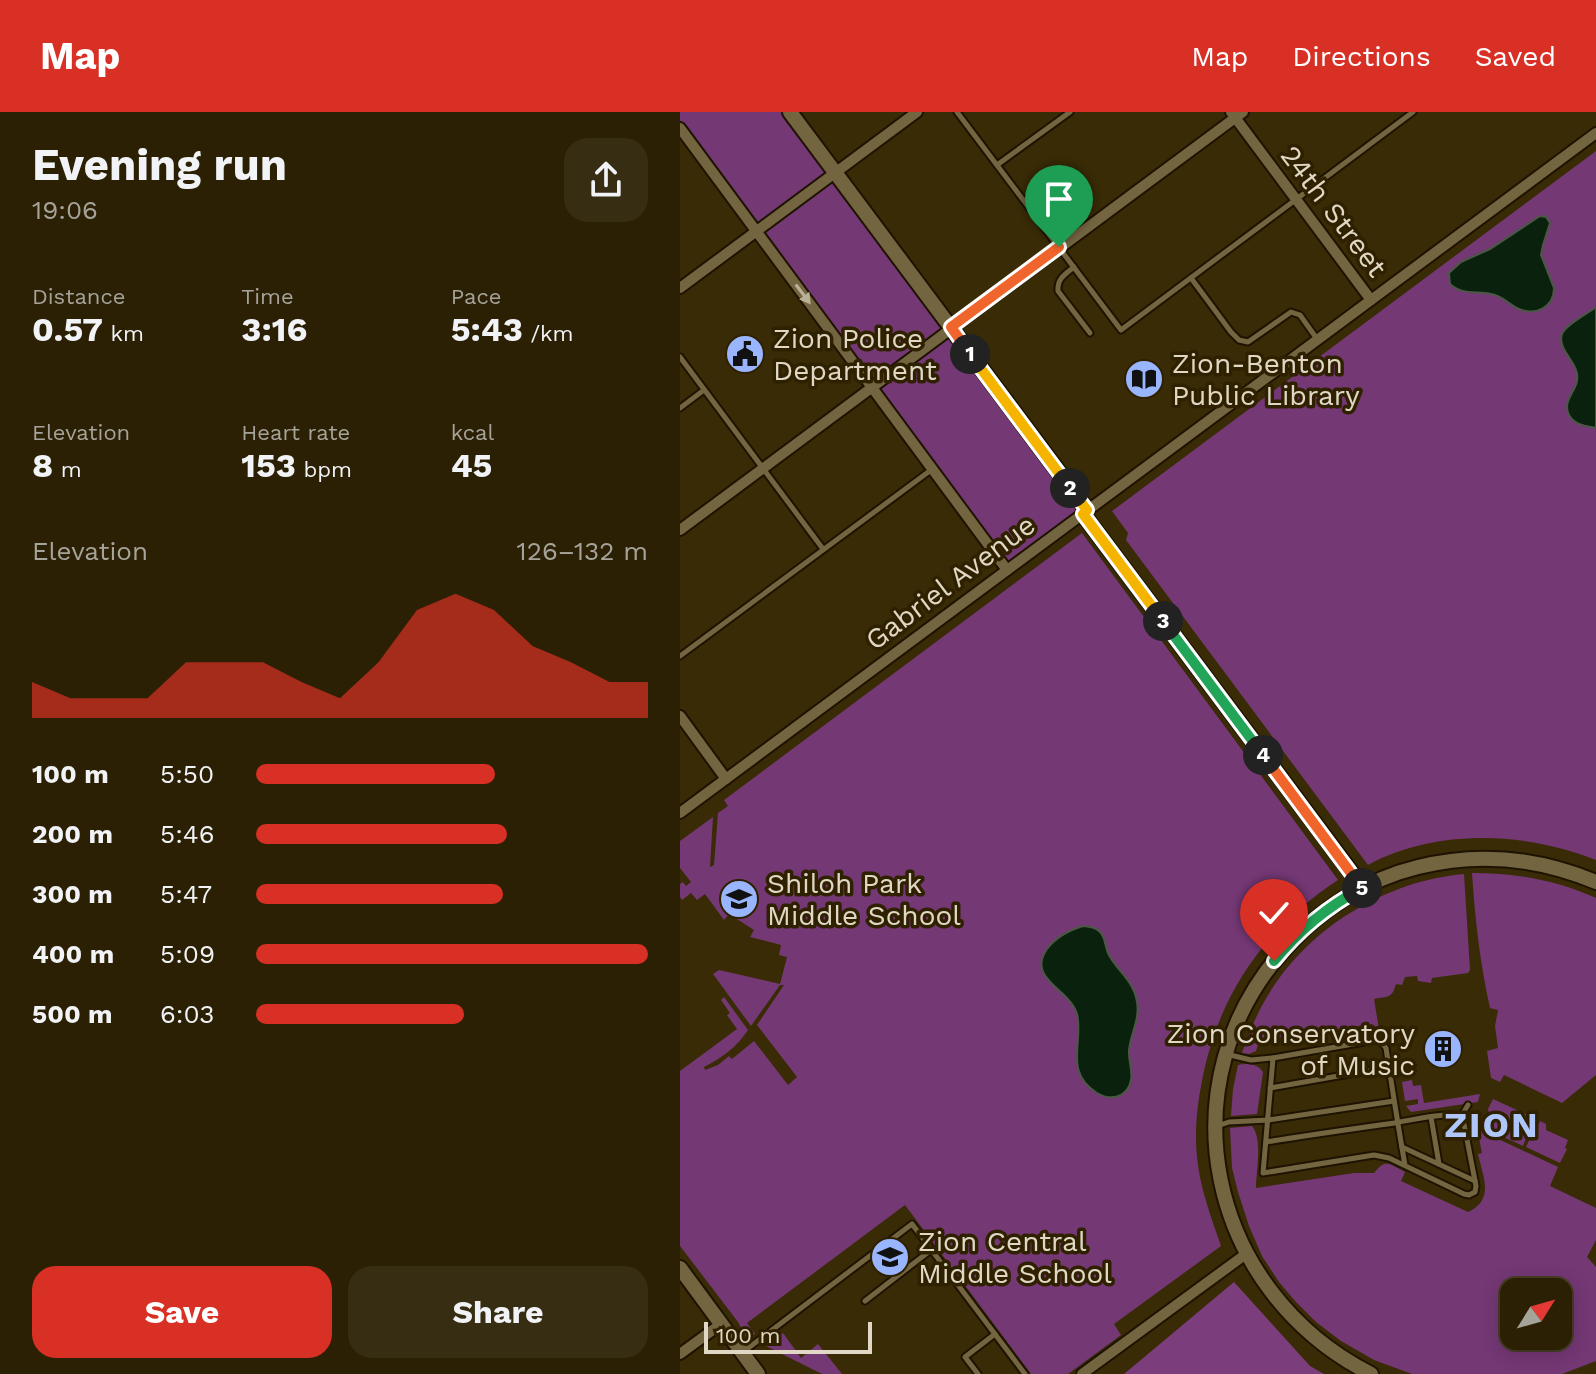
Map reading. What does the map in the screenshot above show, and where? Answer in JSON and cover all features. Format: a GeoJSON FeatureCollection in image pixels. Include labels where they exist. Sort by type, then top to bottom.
{"type":"FeatureCollection","features":[{"type":"Feature","properties":{"kind":"street"},"geometry":{"type":"LineString","coordinates":[[790,112],[1363,888]]}},
{"type":"Feature","properties":{"kind":"street"},"geometry":{"type":"LineString","coordinates":[[680,288],[917,112]]}},
{"type":"Feature","properties":{"kind":"street"},"geometry":{"type":"LineString","coordinates":[[680,530],[1236,114]]}},
{"type":"Feature","properties":{"kind":"street","name":"24th Street"},"geometry":{"type":"LineString","coordinates":[[1236,114],[1371,300]]}},
{"type":"Feature","properties":{"kind":"street"},"geometry":{"type":"LineString","coordinates":[[680,128],[1007,570]]}},
{"type":"Feature","properties":{"kind":"street","name":"Gabriel Avenue"},"geometry":{"type":"LineString","coordinates":[[680,813],[1596,133]]}},
{"type":"Feature","properties":{"kind":"street"},"geometry":{"type":"LineString","coordinates":[[680,716],[726,779]]}},
{"type":"Feature","properties":{"kind":"street"},"geometry":{"type":"LineString","coordinates":[[1371,1374],[1306,1331],[1273,1295],[1246,1254],[1233,1224],[1217,1159],[1216,1126],[1219,1083],[1242,1012],[1274,961],[1316,919],[1363,888],[1412,869],[1447,861],[1482,859],[1534,863],[1596,882]]}},
{"type":"Feature","properties":{"kind":"street"},"geometry":{"type":"LineString","coordinates":[[1082,1374],[1246,1254]]}},
{"type":"Feature","properties":{"kind":"street"},"geometry":{"type":"LineString","coordinates":[[680,1268],[758,1374]]}},
{"type":"Feature","properties":{"kind":"street"},"geometry":{"type":"LineString","coordinates":[[680,1354],[721,1324]]}},
{"type":"Feature","properties":{"kind":"lane"},"geometry":{"type":"LineString","coordinates":[[957,112],[1121,330],[1413,112]]}},
{"type":"Feature","properties":{"kind":"lane"},"geometry":{"type":"LineString","coordinates":[[997,165],[1070,112]]}},
{"type":"Feature","properties":{"kind":"lane"},"geometry":{"type":"LineString","coordinates":[[1074,267],[1057,283],[1058,291],[1090,333]]}},
{"type":"Feature","properties":{"kind":"lane"},"geometry":{"type":"LineString","coordinates":[[1191,278],[1239,340],[1248,342],[1291,312],[1300,315],[1317,340]]}},
{"type":"Feature","properties":{"kind":"lane"},"geometry":{"type":"LineString","coordinates":[[680,357],[823,549]]}},
{"type":"Feature","properties":{"kind":"lane"},"geometry":{"type":"LineString","coordinates":[[680,408],[704,390]]}},
{"type":"Feature","properties":{"kind":"lane"},"geometry":{"type":"LineString","coordinates":[[680,656],[932,469]]}},
{"type":"Feature","properties":{"kind":"lane"},"geometry":{"type":"LineString","coordinates":[[1226,1054],[1251,1060],[1376,1040],[1385,1045],[1405,1165]]}},
{"type":"Feature","properties":{"kind":"lane"},"geometry":{"type":"LineString","coordinates":[[1266,1142],[1450,1115],[1460,1118],[1464,1124],[1475,1192],[1466,1194],[1405,1165],[1374,1155],[1263,1173],[1273,1058]]}},
{"type":"Feature","properties":{"kind":"lane"},"geometry":{"type":"LineString","coordinates":[[1270,1088],[1389,1067]]}},
{"type":"Feature","properties":{"kind":"lane"},"geometry":{"type":"LineString","coordinates":[[1216,1126],[1394,1101]]}},
{"type":"Feature","properties":{"kind":"lane"},"geometry":{"type":"LineString","coordinates":[[1460,1118],[1468,1105]]}},
{"type":"Feature","properties":{"kind":"lane"},"geometry":{"type":"LineString","coordinates":[[1431,1117],[1439,1164]]}},
{"type":"Feature","properties":{"kind":"lane"},"geometry":{"type":"LineString","coordinates":[[1402,1147],[1475,1181]]}},
{"type":"Feature","properties":{"kind":"lane"},"geometry":{"type":"LineString","coordinates":[[742,1352],[912,1224],[1025,1374]]}},
{"type":"Feature","properties":{"kind":"lane"},"geometry":{"type":"LineString","coordinates":[[865,1301],[931,1250]]}},
{"type":"Feature","properties":{"kind":"lane"},"geometry":{"type":"LineString","coordinates":[[978,1374],[965,1357],[995,1334]]}},
{"type":"Feature","properties":{"kind":"shaded area"},"geometry":{"type":"Polygon","coordinates":[[[680,112],[789,112],[1087,510],[1007,570],[680,128],[680,112]]]}},
{"type":"Feature","properties":{"kind":"shaded area"},"geometry":{"type":"Polygon","coordinates":[[[1596,151],[1596,860],[1540,844],[1481,838],[1423,845],[1368,865],[1126,540],[1128,533],[1112,511],[1596,151]]]}},
{"type":"Feature","properties":{"kind":"shaded area"},"geometry":{"type":"Polygon","coordinates":[[[1540,216],[1546,217],[1550,223],[1541,255],[1554,288],[1547,305],[1538,310],[1525,311],[1495,295],[1464,291],[1450,284],[1449,273],[1461,262],[1490,249],[1540,216]]]}},
{"type":"Feature","properties":{"kind":"shaded area"},"geometry":{"type":"Polygon","coordinates":[[[1596,307],[1596,428],[1577,423],[1569,415],[1567,404],[1576,385],[1577,374],[1561,339],[1567,327],[1596,307]]]}},
{"type":"Feature","properties":{"kind":"shaded area"},"geometry":{"type":"Polygon","coordinates":[[[1082,533],[1338,880],[1290,918],[1252,962],[1236,987],[1212,1041],[1200,1092],[1196,1146],[1203,1191],[1221,1246],[1114,1324],[1121,1335],[1068,1374],[1031,1374],[905,1205],[747,1323],[755,1334],[747,1339],[738,1322],[680,1246],[680,1071],[737,1029],[727,1015],[730,1013],[721,1000],[724,997],[748,1030],[729,1052],[704,1067],[705,1070],[729,1056],[732,1059],[754,1041],[788,1085],[797,1077],[757,1025],[784,985],[780,985],[751,1026],[713,974],[719,970],[780,984],[787,957],[779,955],[781,945],[750,937],[754,930],[729,914],[724,920],[705,894],[697,900],[691,893],[682,900],[680,884],[683,882],[686,886],[691,882],[680,868],[680,841],[713,817],[710,867],[714,865],[718,813],[728,806],[724,800],[1082,533]]]}},
{"type":"Feature","properties":{"kind":"shaded area"},"geometry":{"type":"Polygon","coordinates":[[[1472,873],[1536,879],[1596,898],[1596,1075],[1562,1103],[1504,1075],[1500,1082],[1491,1078],[1487,1051],[1498,1048],[1495,1026],[1498,1010],[1490,1008],[1486,991],[1472,873]]]}},
{"type":"Feature","properties":{"kind":"shaded area"},"geometry":{"type":"Polygon","coordinates":[[[1464,874],[1468,973],[1432,978],[1431,983],[1418,981],[1417,976],[1405,977],[1402,985],[1396,984],[1391,995],[1374,999],[1379,1029],[1372,1024],[1259,1041],[1256,1051],[1242,1053],[1270,992],[1287,968],[1329,928],[1380,897],[1407,886],[1464,874]]]}},
{"type":"Feature","properties":{"kind":"shaded area"},"geometry":{"type":"Polygon","coordinates":[[[1083,926],[1094,928],[1102,934],[1109,955],[1129,982],[1137,1002],[1129,1050],[1129,1087],[1115,1097],[1097,1093],[1081,1076],[1077,1056],[1077,1014],[1073,1005],[1045,976],[1042,968],[1047,949],[1064,934],[1083,926]]]}},
{"type":"Feature","properties":{"kind":"shaded area"},"geometry":{"type":"Polygon","coordinates":[[[1238,1065],[1252,1065],[1263,1072],[1257,1114],[1231,1116],[1238,1065]]]}},
{"type":"Feature","properties":{"kind":"shaded area"},"geometry":{"type":"Polygon","coordinates":[[[1412,1080],[1413,1086],[1421,1085],[1424,1103],[1480,1094],[1478,1102],[1411,1112],[1406,1106],[1418,1104],[1418,1099],[1405,1101],[1402,1082],[1412,1080]]]}},
{"type":"Feature","properties":{"kind":"shaded area"},"geometry":{"type":"Polygon","coordinates":[[[1493,1099],[1534,1118],[1523,1146],[1493,1132],[1488,1109],[1493,1099]]]}},
{"type":"Feature","properties":{"kind":"shaded area"},"geometry":{"type":"Polygon","coordinates":[[[1540,1121],[1546,1124],[1546,1130],[1568,1140],[1560,1163],[1526,1147],[1540,1121]]]}},
{"type":"Feature","properties":{"kind":"shaded area"},"geometry":{"type":"Polygon","coordinates":[[[1252,1126],[1258,1147],[1256,1188],[1354,1173],[1374,1173],[1382,1165],[1388,1164],[1405,1172],[1401,1181],[1468,1212],[1482,1201],[1485,1187],[1478,1154],[1482,1153],[1477,1129],[1558,1167],[1550,1186],[1596,1208],[1596,1240],[1587,1257],[1596,1267],[1596,1361],[1562,1374],[1412,1374],[1374,1360],[1316,1322],[1279,1282],[1262,1256],[1249,1226],[1232,1168],[1230,1128],[1252,1126]]]}},
{"type":"Feature","properties":{"kind":"shaded area"},"geometry":{"type":"Polygon","coordinates":[[[1234,1282],[1310,1366],[1324,1374],[1124,1374],[1234,1282]]]}},
{"type":"Feature","properties":{"kind":"shaded area"},"geometry":{"type":"Polygon","coordinates":[[[783,1333],[801,1358],[818,1344],[842,1374],[822,1374],[766,1346],[783,1333]]]}},
{"type":"Feature","properties":{"kind":"place","name":"Zion Police Department"},"geometry":{"type":"Point","coordinates":[745,354]}},
{"type":"Feature","properties":{"kind":"place","name":"Zion-Benton Public Library"},"geometry":{"type":"Point","coordinates":[1144,379]}},
{"type":"Feature","properties":{"kind":"place","name":"Shiloh Park Middle School"},"geometry":{"type":"Point","coordinates":[739,899]}},
{"type":"Feature","properties":{"kind":"place","name":"Zion Conservatory of Music"},"geometry":{"type":"Point","coordinates":[1443,1049]}},
{"type":"Feature","properties":{"kind":"place","name":"Zion Central Middle School"},"geometry":{"type":"Point","coordinates":[890,1257]}},
{"type":"Feature","properties":{"kind":"district","name":"ZION"},"geometry":{"type":"Point","coordinates":[1492,1124]}},
{"type":"Feature","properties":{"kind":"route"},"geometry":{"type":"LineString","coordinates":[[1059,247],[951,327],[1087,510],[1083,514],[1363,888],[1316,919],[1274,961]]}}]}
